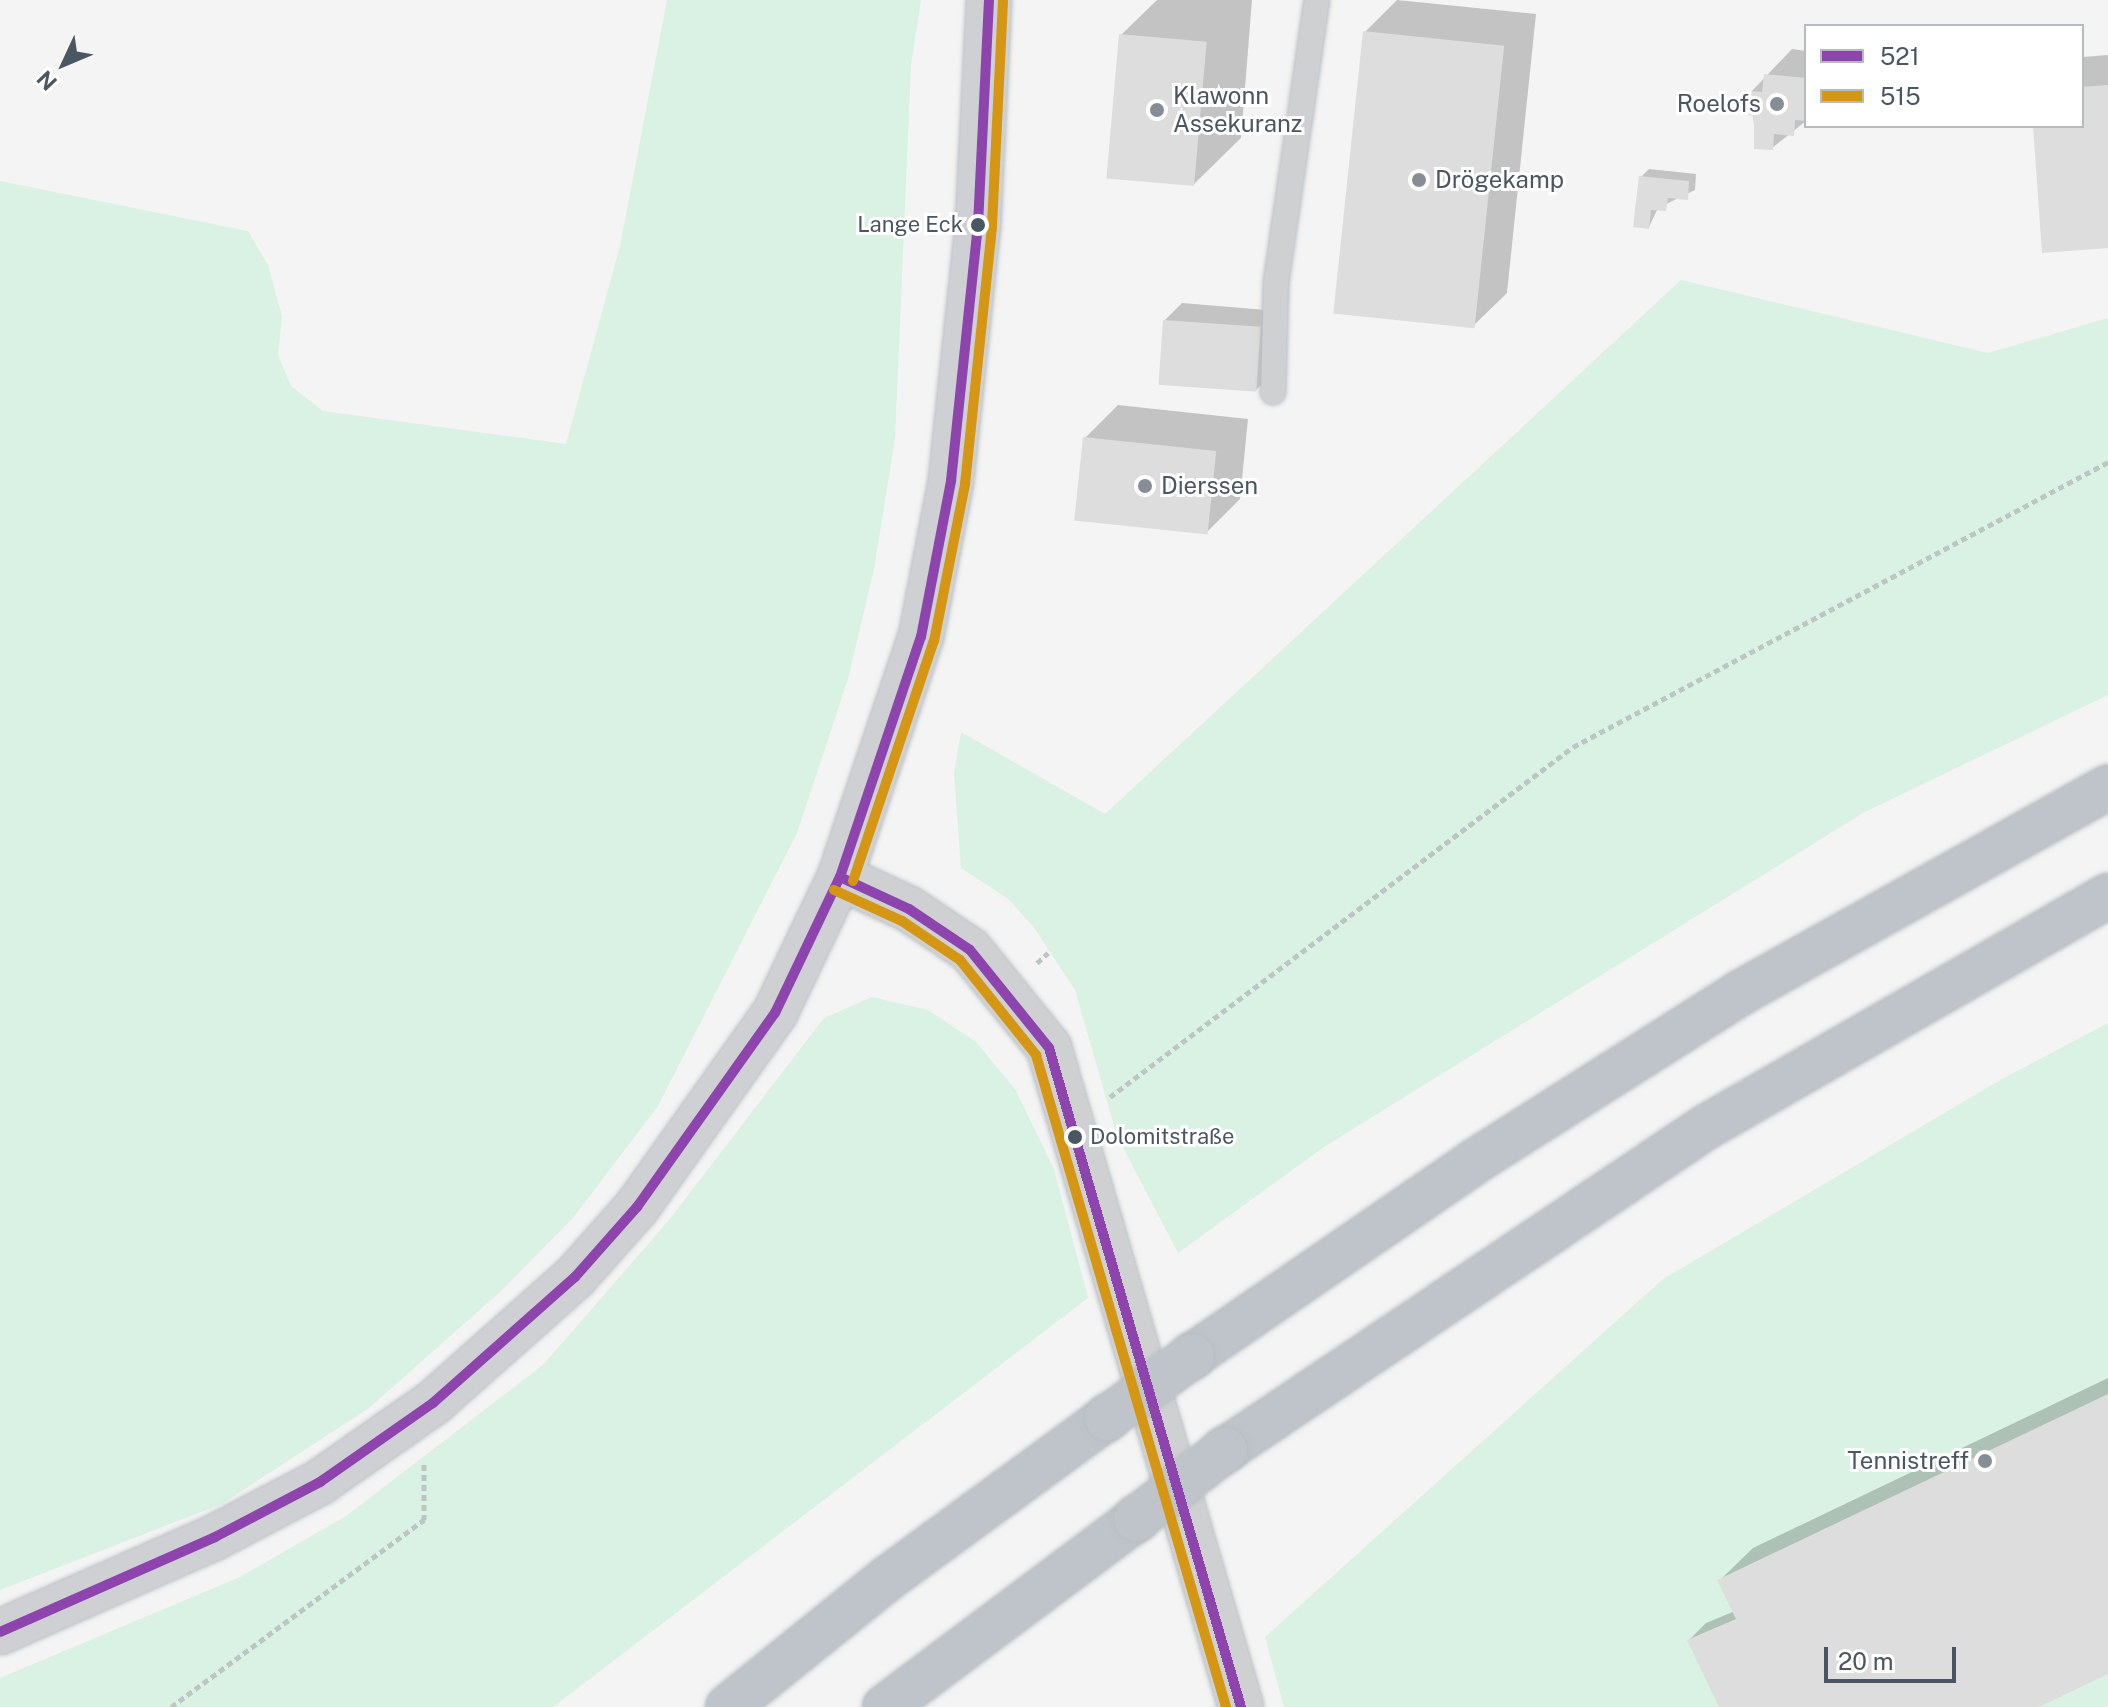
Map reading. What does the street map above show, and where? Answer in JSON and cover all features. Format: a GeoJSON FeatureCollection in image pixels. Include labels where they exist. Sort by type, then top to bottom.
{"type":"FeatureCollection","features":[{"type":"Feature","properties":{"kind":"highway"},"geometry":{"type":"LineString","coordinates":[[728,1707],[888,1578],[1107,1418],[1474,1162],[1740,993],[2108,787]]}},
{"type":"Feature","properties":{"kind":"highway"},"geometry":{"type":"LineString","coordinates":[[885,1707],[1225,1450],[1706,1127],[2108,896]]}},
{"type":"Feature","properties":{"kind":"street"},"geometry":{"type":"LineString","coordinates":[[0,1632],[215,1537],[320,1482],[404,1423],[523,1326],[637,1207],[775,1013],[840,877],[921,637],[951,481],[978,225],[989,0]]}},
{"type":"Feature","properties":{"kind":"street"},"geometry":{"type":"LineString","coordinates":[[840,877],[909,909],[970,950],[1049,1048],[1074,1124],[1241,1707]]}},
{"type":"Feature","properties":{"kind":"lane"},"geometry":{"type":"LineString","coordinates":[[1273,392],[1276,283],[1317,0]]}},
{"type":"Feature","properties":{"kind":"path"},"geometry":{"type":"LineString","coordinates":[[1074,1124],[1573,747],[2108,462]]}},
{"type":"Feature","properties":{"kind":"path"},"geometry":{"type":"LineString","coordinates":[[171,1707],[424,1520],[427,1468],[404,1423]]}},
{"type":"Feature","properties":{"kind":"green space"},"geometry":{"type":"Polygon","coordinates":[[[667,0],[921,0],[911,65],[895,439],[874,569],[848,679],[797,833],[658,1106],[573,1218],[501,1291],[369,1408],[222,1504],[0,1590],[0,181],[248,231],[268,265],[282,316],[278,355],[291,386],[323,411],[566,444],[620,246],[667,0]]]}},
{"type":"Feature","properties":{"kind":"green space"},"geometry":{"type":"Polygon","coordinates":[[[1681,280],[1988,353],[2108,318],[2108,695],[1863,813],[1324,1147],[1178,1253],[1117,1136],[1075,990],[1033,926],[1007,898],[961,868],[954,773],[961,732],[1105,814],[1681,280]]]}},
{"type":"Feature","properties":{"kind":"green space"},"geometry":{"type":"Polygon","coordinates":[[[872,997],[928,1010],[976,1042],[1015,1089],[1054,1169],[1088,1298],[553,1707],[0,1707],[0,1678],[240,1577],[346,1516],[543,1365],[669,1220],[824,1018],[872,997]]]}},
{"type":"Feature","properties":{"kind":"green space"},"geometry":{"type":"Polygon","coordinates":[[[2108,1023],[2108,1707],[1284,1707],[1265,1637],[1663,1279],[2002,1079],[2108,1023]]]}},
{"type":"Feature","properties":{"kind":"building","name":"Drögekamp"},"geometry":{"type":"Polygon","coordinates":[[[1363,31],[1504,46],[1475,328],[1333,313],[1363,31]]]}},
{"type":"Feature","properties":{"kind":"building","name":"Klawonn Assekuranz"},"geometry":{"type":"Polygon","coordinates":[[[1119,34],[1207,42],[1194,186],[1106,178],[1119,34]]]}},
{"type":"Feature","properties":{"kind":"building","name":"Roelofs"},"geometry":{"type":"Polygon","coordinates":[[[1764,74],[1804,78],[1804,121],[1795,120],[1794,136],[1774,134],[1773,150],[1754,149],[1754,116],[1748,115],[1749,91],[1762,92],[1764,74]]]}},
{"type":"Feature","properties":{"kind":"building"},"geometry":{"type":"Polygon","coordinates":[[[2108,85],[2108,248],[2042,253],[2033,128],[2084,128],[2084,87],[2108,85]]]}},
{"type":"Feature","properties":{"kind":"building"},"geometry":{"type":"Polygon","coordinates":[[[1639,176],[1689,181],[1688,200],[1668,198],[1666,211],[1651,210],[1649,229],[1633,227],[1639,176]]]}},
{"type":"Feature","properties":{"kind":"building"},"geometry":{"type":"Polygon","coordinates":[[[1163,320],[1261,327],[1256,392],[1158,385],[1163,320]]]}},
{"type":"Feature","properties":{"kind":"building","name":"Dierssen"},"geometry":{"type":"Polygon","coordinates":[[[1083,437],[1216,451],[1207,535],[1074,521],[1083,437]]]}},
{"type":"Feature","properties":{"kind":"building","name":"Tennistreff"},"geometry":{"type":"Polygon","coordinates":[[[2108,1394],[2108,1674],[2039,1707],[1719,1707],[1687,1640],[1736,1619],[1717,1580],[2108,1394]]]}},
{"type":"Feature","properties":{"kind":"transit line","name":"521"},"geometry":{"type":"LineString","coordinates":[[0,1632],[215,1537],[320,1482],[433,1403],[575,1277],[637,1207],[775,1013],[840,877],[921,637],[951,481],[978,225],[989,0]]}},
{"type":"Feature","properties":{"kind":"transit line","name":"515"},"geometry":{"type":"LineString","coordinates":[[853,881],[934,641],[965,484],[992,226],[1003,1]]}},
{"type":"Feature","properties":{"kind":"transit line","name":"521"},"geometry":{"type":"LineString","coordinates":[[840,877],[909,909],[970,950],[1049,1048],[1241,1707]]}},
{"type":"Feature","properties":{"kind":"transit line","name":"515"},"geometry":{"type":"LineString","coordinates":[[834,890],[902,921],[960,960],[1036,1055],[1226,1707]]}},
{"type":"Feature","properties":{"kind":"place","name":"Roelofs"},"geometry":{"type":"Point","coordinates":[1777,104]}},
{"type":"Feature","properties":{"kind":"place","name":"Klawonn Assekuranz"},"geometry":{"type":"Point","coordinates":[1157,110]}},
{"type":"Feature","properties":{"kind":"place","name":"Drögekamp"},"geometry":{"type":"Point","coordinates":[1419,180]}},
{"type":"Feature","properties":{"kind":"place","name":"Lange Eck"},"geometry":{"type":"Point","coordinates":[978,225]}},
{"type":"Feature","properties":{"kind":"place","name":"Dierssen"},"geometry":{"type":"Point","coordinates":[1145,486]}},
{"type":"Feature","properties":{"kind":"place","name":"Dolomitstraße"},"geometry":{"type":"Point","coordinates":[1075,1137]}},
{"type":"Feature","properties":{"kind":"place","name":"Tennistreff"},"geometry":{"type":"Point","coordinates":[1985,1461]}}]}
